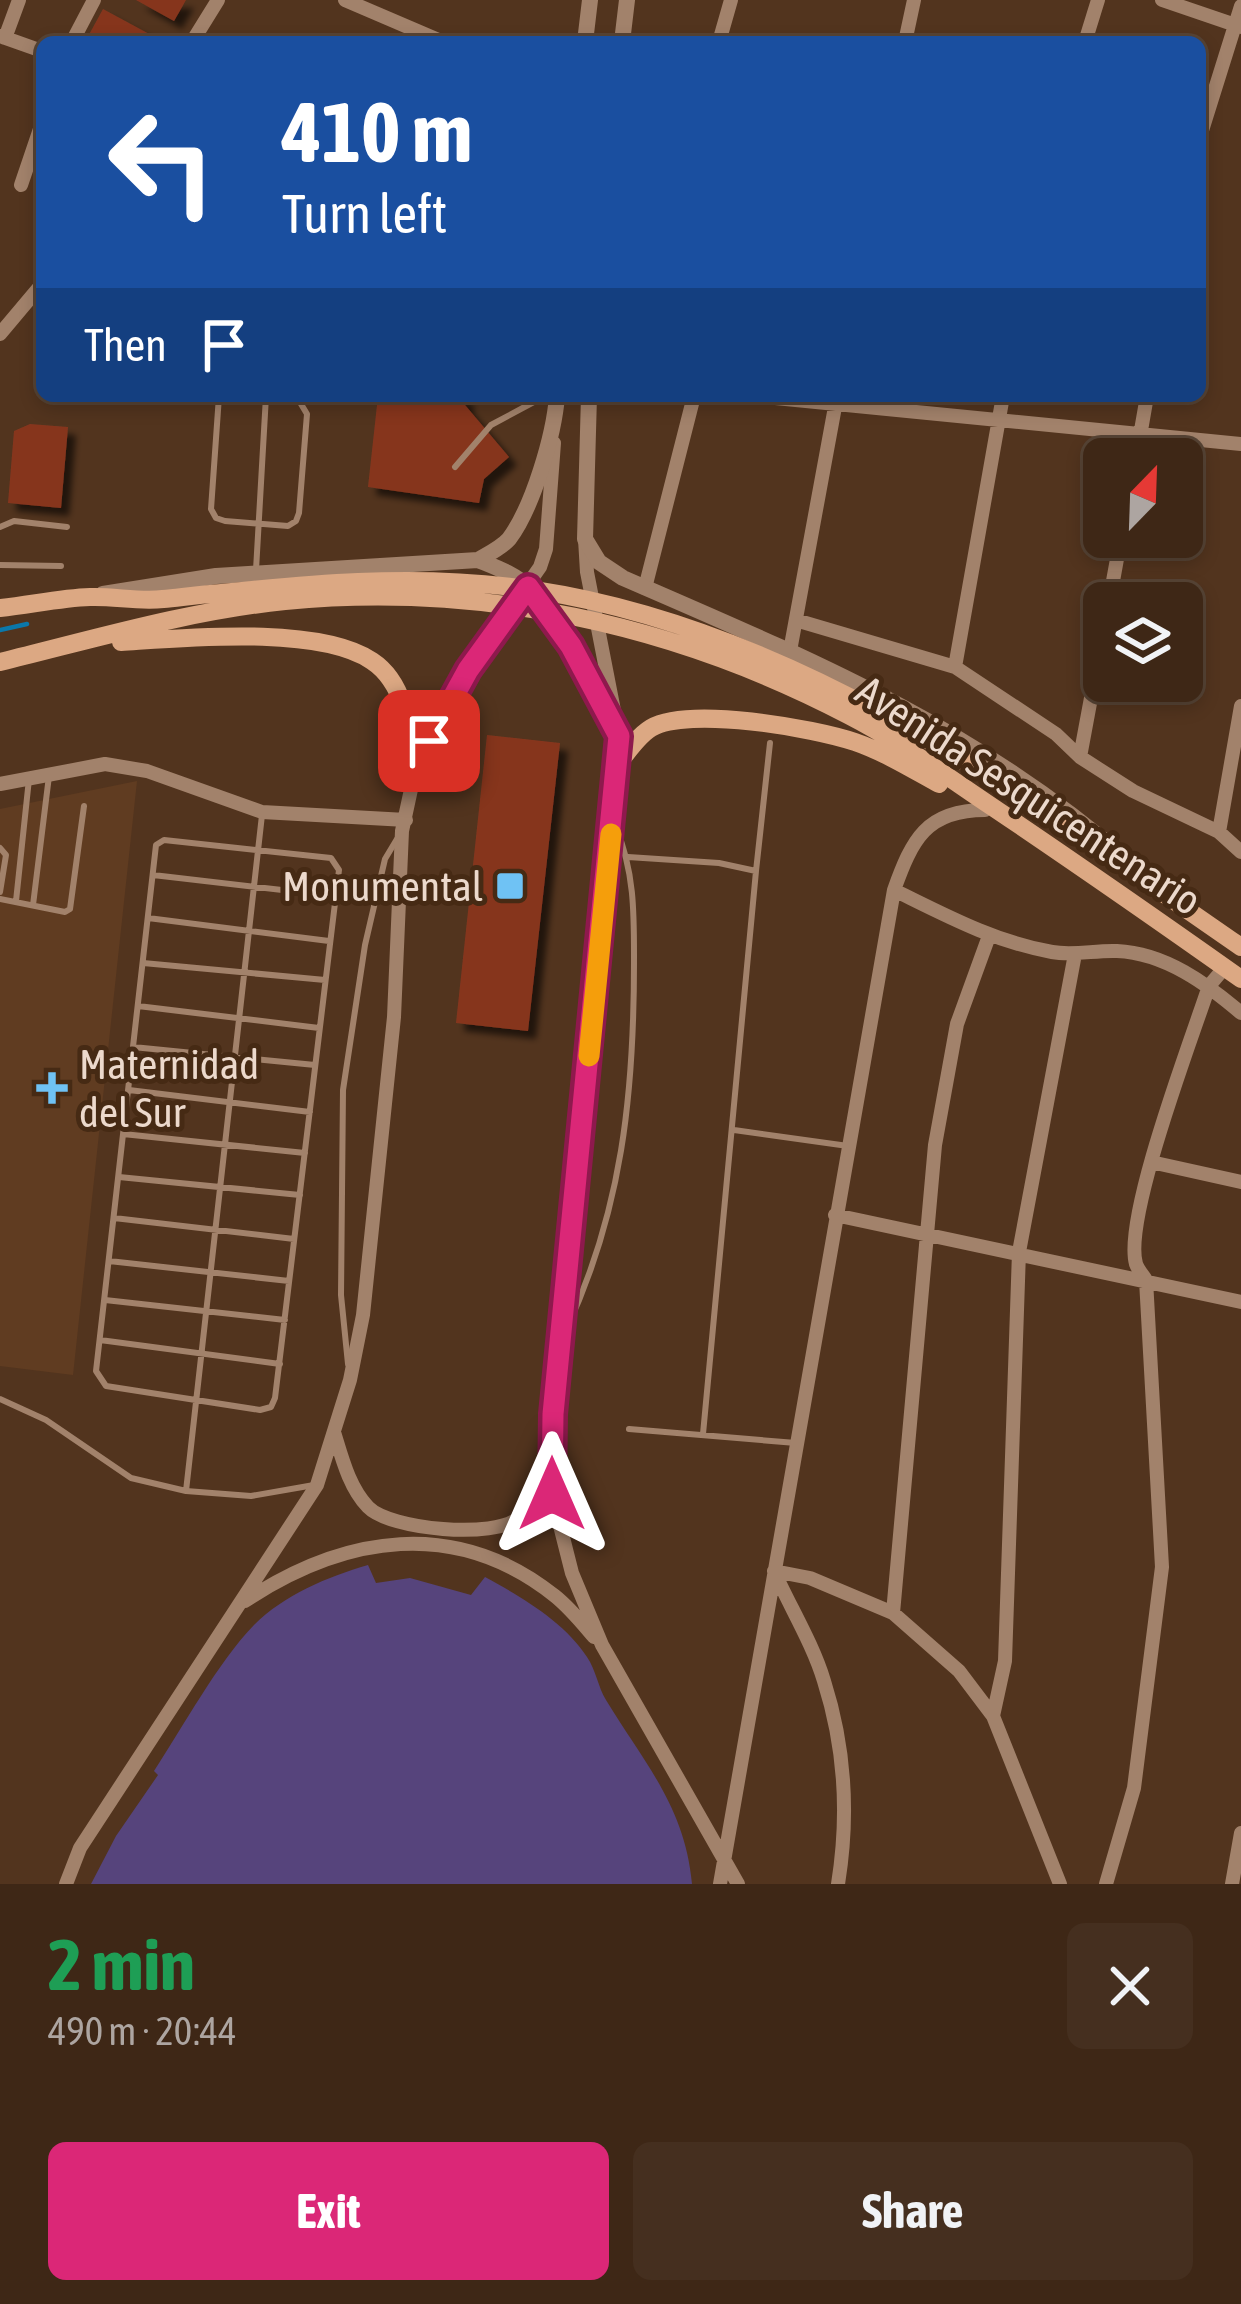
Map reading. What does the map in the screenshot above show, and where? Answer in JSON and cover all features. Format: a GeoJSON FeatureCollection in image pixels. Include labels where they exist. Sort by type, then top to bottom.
{"type":"FeatureCollection","features":[{"type":"Feature","properties":{"kind":"main road","name":"Avenida Sesquicentenario"},"geometry":{"type":"LineString","coordinates":[[0,608],[90,597],[156,600],[256,587],[390,580],[458,581],[564,595],[639,612],[787,666],[859,700],[1025,829],[1233,973]]}},
{"type":"Feature","properties":{"kind":"main road","name":"Avenida Sesquicentenario"},"geometry":{"type":"LineString","coordinates":[[0,662],[165,622],[283,602],[415,596],[469,599],[601,620],[639,629],[780,684],[914,743],[1176,902],[1241,947]]}},
{"type":"Feature","properties":{"kind":"main road"},"geometry":{"type":"LineString","coordinates":[[74,644],[265,637],[352,653],[372,661],[390,681],[408,716],[415,771]]}},
{"type":"Feature","properties":{"kind":"main road"},"geometry":{"type":"LineString","coordinates":[[619,763],[651,728],[673,721],[725,720],[818,731],[860,744],[1025,829]]}},
{"type":"Feature","properties":{"kind":"street"},"geometry":{"type":"LineString","coordinates":[[19,0],[2,37],[36,49]]}},
{"type":"Feature","properties":{"kind":"street"},"geometry":{"type":"LineString","coordinates":[[75,36],[94,0]]}},
{"type":"Feature","properties":{"kind":"street"},"geometry":{"type":"LineString","coordinates":[[196,36],[218,0]]}},
{"type":"Feature","properties":{"kind":"street"},"geometry":{"type":"LineString","coordinates":[[345,0],[429,36]]}},
{"type":"Feature","properties":{"kind":"street"},"geometry":{"type":"LineString","coordinates":[[586,36],[590,0]]}},
{"type":"Feature","properties":{"kind":"street"},"geometry":{"type":"LineString","coordinates":[[623,36],[627,0]]}},
{"type":"Feature","properties":{"kind":"street"},"geometry":{"type":"LineString","coordinates":[[721,36],[731,0]]}},
{"type":"Feature","properties":{"kind":"street"},"geometry":{"type":"LineString","coordinates":[[906,36],[914,0]]}},
{"type":"Feature","properties":{"kind":"street"},"geometry":{"type":"LineString","coordinates":[[1087,36],[1098,0]]}},
{"type":"Feature","properties":{"kind":"street"},"geometry":{"type":"LineString","coordinates":[[1162,0],[1238,26]]}},
{"type":"Feature","properties":{"kind":"street"},"geometry":{"type":"LineString","coordinates":[[1206,119],[1241,6]]}},
{"type":"Feature","properties":{"kind":"street"},"geometry":{"type":"LineString","coordinates":[[21,184],[36,140]]}},
{"type":"Feature","properties":{"kind":"street"},"geometry":{"type":"LineString","coordinates":[[1,333],[36,291]]}},
{"type":"Feature","properties":{"kind":"street"},"geometry":{"type":"LineString","coordinates":[[589,402],[587,572],[619,736],[619,763],[550,1450],[552,1494],[559,1533],[602,1645],[738,1884]]}},
{"type":"Feature","properties":{"kind":"street"},"geometry":{"type":"LineString","coordinates":[[645,588],[692,402]]}},
{"type":"Feature","properties":{"kind":"street"},"geometry":{"type":"LineString","coordinates":[[790,650],[836,402]]}},
{"type":"Feature","properties":{"kind":"street"},"geometry":{"type":"LineString","coordinates":[[845,402],[1241,445]]}},
{"type":"Feature","properties":{"kind":"street"},"geometry":{"type":"LineString","coordinates":[[955,667],[1002,402]]}},
{"type":"Feature","properties":{"kind":"street"},"geometry":{"type":"LineString","coordinates":[[1139,438],[1146,402]]}},
{"type":"Feature","properties":{"kind":"street"},"geometry":{"type":"LineString","coordinates":[[90,597],[256,574],[478,560],[508,541],[531,495],[556,405]]}},
{"type":"Feature","properties":{"kind":"street"},"geometry":{"type":"LineString","coordinates":[[66,1884],[80,1848],[317,1485],[350,1380],[364,1315],[394,1017],[404,826],[415,771],[468,670],[528,587],[546,549],[556,405]]}},
{"type":"Feature","properties":{"kind":"street"},"geometry":{"type":"LineString","coordinates":[[585,539],[599,562],[645,588],[790,650],[961,738],[1094,833],[1176,902]]}},
{"type":"Feature","properties":{"kind":"street"},"geometry":{"type":"LineString","coordinates":[[478,560],[528,587],[571,646],[619,736]]}},
{"type":"Feature","properties":{"kind":"street"},"geometry":{"type":"LineString","coordinates":[[799,621],[955,667],[1056,734],[1080,757],[1133,790],[1219,832],[1241,852]]}},
{"type":"Feature","properties":{"kind":"street"},"geometry":{"type":"LineString","coordinates":[[1080,757],[1090,702]]}},
{"type":"Feature","properties":{"kind":"street"},"geometry":{"type":"LineString","coordinates":[[1219,832],[1241,706]]}},
{"type":"Feature","properties":{"kind":"street"},"geometry":{"type":"LineString","coordinates":[[0,784],[105,764],[147,771],[262,812],[404,826]]}},
{"type":"Feature","properties":{"kind":"street"},"geometry":{"type":"LineString","coordinates":[[721,1884],[894,890],[906,856],[933,820],[965,810],[985,810]]}},
{"type":"Feature","properties":{"kind":"street"},"geometry":{"type":"LineString","coordinates":[[894,890],[989,936],[1075,955],[1136,952],[1209,986],[1241,1013]]}},
{"type":"Feature","properties":{"kind":"street"},"geometry":{"type":"LineString","coordinates":[[892,1613],[935,1145],[958,1024],[989,936]]}},
{"type":"Feature","properties":{"kind":"street"},"geometry":{"type":"LineString","coordinates":[[993,1716],[1005,1661],[1019,1252],[1075,955]]}},
{"type":"Feature","properties":{"kind":"street"},"geometry":{"type":"LineString","coordinates":[[1106,1884],[1135,1788],[1162,1567],[1146,1280],[1136,1264],[1137,1239],[1150,1162],[1209,986],[1233,973]]}},
{"type":"Feature","properties":{"kind":"street"},"geometry":{"type":"LineString","coordinates":[[1150,1162],[1241,1182]]}},
{"type":"Feature","properties":{"kind":"street"},"geometry":{"type":"LineString","coordinates":[[835,1215],[1241,1302]]}},
{"type":"Feature","properties":{"kind":"street"},"geometry":{"type":"LineString","coordinates":[[334,1432],[349,1478],[367,1506],[382,1518],[406,1526],[501,1529],[518,1520],[531,1501],[550,1450]]}},
{"type":"Feature","properties":{"kind":"street"},"geometry":{"type":"LineString","coordinates":[[236,1607],[276,1581],[353,1549],[400,1542],[437,1545],[474,1552],[520,1573],[557,1598],[602,1645]]}},
{"type":"Feature","properties":{"kind":"street"},"geometry":{"type":"LineString","coordinates":[[774,1571],[810,1579],[892,1613],[959,1671],[993,1716],[1060,1884]]}},
{"type":"Feature","properties":{"kind":"street"},"geometry":{"type":"LineString","coordinates":[[774,1571],[824,1679],[842,1762],[845,1840],[838,1884]]}},
{"type":"Feature","properties":{"kind":"street"},"geometry":{"type":"LineString","coordinates":[[1232,1884],[1241,1833]]}},
{"type":"Feature","properties":{"kind":"lane"},"geometry":{"type":"LineString","coordinates":[[220,402],[211,509],[216,518],[226,521],[288,526],[299,513],[307,414],[300,402]]}},
{"type":"Feature","properties":{"kind":"lane"},"geometry":{"type":"LineString","coordinates":[[256,574],[269,402]]}},
{"type":"Feature","properties":{"kind":"lane"},"geometry":{"type":"LineString","coordinates":[[455,467],[491,425],[534,402]]}},
{"type":"Feature","properties":{"kind":"lane"},"geometry":{"type":"LineString","coordinates":[[0,526],[14,521],[68,526]]}},
{"type":"Feature","properties":{"kind":"lane"},"geometry":{"type":"LineString","coordinates":[[0,565],[62,566]]}},
{"type":"Feature","properties":{"kind":"lane"},"geometry":{"type":"LineString","coordinates":[[703,1434],[770,743]]}},
{"type":"Feature","properties":{"kind":"lane"},"geometry":{"type":"LineString","coordinates":[[33,905],[50,772]]}},
{"type":"Feature","properties":{"kind":"lane"},"geometry":{"type":"LineString","coordinates":[[16,901],[29,776]]}},
{"type":"Feature","properties":{"kind":"lane"},"geometry":{"type":"LineString","coordinates":[[0,848],[6,855],[0,896],[65,912],[70,909],[83,806]]}},
{"type":"Feature","properties":{"kind":"lane"},"geometry":{"type":"LineString","coordinates":[[186,1491],[262,812]]}},
{"type":"Feature","properties":{"kind":"lane"},"geometry":{"type":"LineString","coordinates":[[560,1344],[597,1256],[624,1148],[636,1030],[635,903],[628,856],[613,820]]}},
{"type":"Feature","properties":{"kind":"lane"},"geometry":{"type":"LineString","coordinates":[[350,1380],[341,1295],[343,1090],[365,945],[385,860],[404,826]]}},
{"type":"Feature","properties":{"kind":"lane"},"geometry":{"type":"LineString","coordinates":[[23,830],[42,832]]}},
{"type":"Feature","properties":{"kind":"lane"},"geometry":{"type":"LineString","coordinates":[[159,841],[260,849],[331,857],[339,870],[280,1364],[271,1407],[260,1410],[106,1386],[96,1371],[159,841]]}},
{"type":"Feature","properties":{"kind":"lane"},"geometry":{"type":"LineString","coordinates":[[628,856],[719,863],[756,871]]}},
{"type":"Feature","properties":{"kind":"lane"},"geometry":{"type":"LineString","coordinates":[[153,875],[335,896]]}},
{"type":"Feature","properties":{"kind":"lane"},"geometry":{"type":"LineString","coordinates":[[148,919],[330,941]]}},
{"type":"Feature","properties":{"kind":"lane"},"geometry":{"type":"LineString","coordinates":[[143,963],[326,980]]}},
{"type":"Feature","properties":{"kind":"lane"},"geometry":{"type":"LineString","coordinates":[[138,1006],[320,1028]]}},
{"type":"Feature","properties":{"kind":"lane"},"geometry":{"type":"LineString","coordinates":[[134,1047],[315,1065]]}},
{"type":"Feature","properties":{"kind":"lane"},"geometry":{"type":"LineString","coordinates":[[129,1090],[310,1112]]}},
{"type":"Feature","properties":{"kind":"lane"},"geometry":{"type":"LineString","coordinates":[[734,1130],[848,1146]]}},
{"type":"Feature","properties":{"kind":"lane"},"geometry":{"type":"LineString","coordinates":[[123,1134],[305,1153]]}},
{"type":"Feature","properties":{"kind":"lane"},"geometry":{"type":"LineString","coordinates":[[119,1177],[300,1195]]}},
{"type":"Feature","properties":{"kind":"lane"},"geometry":{"type":"LineString","coordinates":[[114,1218],[295,1239]]}},
{"type":"Feature","properties":{"kind":"lane"},"geometry":{"type":"LineString","coordinates":[[109,1262],[290,1281]]}},
{"type":"Feature","properties":{"kind":"lane"},"geometry":{"type":"LineString","coordinates":[[105,1300],[285,1319]]}},
{"type":"Feature","properties":{"kind":"lane"},"geometry":{"type":"LineString","coordinates":[[100,1340],[280,1364]]}},
{"type":"Feature","properties":{"kind":"lane"},"geometry":{"type":"LineString","coordinates":[[0,1399],[46,1420],[131,1478],[186,1491],[251,1496],[317,1485]]}},
{"type":"Feature","properties":{"kind":"lane"},"geometry":{"type":"LineString","coordinates":[[629,1430],[796,1443]]}},
{"type":"Feature","properties":{"kind":"shaded area","name":"Maternidad del Sur"},"geometry":{"type":"Polygon","coordinates":[[[137,781],[73,1375],[0,1366],[0,809],[137,781]]]}},
{"type":"Feature","properties":{"kind":"shaded area"},"geometry":{"type":"Polygon","coordinates":[[[368,1565],[376,1583],[410,1578],[471,1595],[485,1577],[567,1632],[590,1662],[606,1700],[672,1809],[692,1884],[91,1884],[116,1836],[158,1775],[154,1771],[214,1676],[254,1625],[292,1596],[368,1565]]]}},
{"type":"Feature","properties":{"kind":"building"},"geometry":{"type":"Polygon","coordinates":[[[136,0],[186,0],[174,21],[136,0]]]}},
{"type":"Feature","properties":{"kind":"building"},"geometry":{"type":"Polygon","coordinates":[[[103,9],[153,36],[88,36],[103,9]]]}},
{"type":"Feature","properties":{"kind":"building"},"geometry":{"type":"Polygon","coordinates":[[[377,402],[465,402],[509,457],[484,479],[479,503],[368,487],[377,402]]]}},
{"type":"Feature","properties":{"kind":"building"},"geometry":{"type":"Polygon","coordinates":[[[30,424],[68,427],[61,508],[8,503],[14,431],[30,424]]]}},
{"type":"Feature","properties":{"kind":"building"},"geometry":{"type":"Polygon","coordinates":[[[487,735],[560,743],[528,1031],[456,1023],[487,735]]]}},
{"type":"Feature","properties":{"kind":"waterway"},"geometry":{"type":"LineString","coordinates":[[0,630],[27,624]]}},
{"type":"Feature","properties":{"kind":"slow traffic"},"geometry":{"type":"LineString","coordinates":[[589,1056],[611,834]]}},
{"type":"Feature","properties":{"kind":"place","name":"Monumental"},"geometry":{"type":"Point","coordinates":[510,886]}},
{"type":"Feature","properties":{"kind":"place","name":"Maternidad del Sur"},"geometry":{"type":"Point","coordinates":[52,1088]}},
{"type":"Feature","properties":{"kind":"route"},"geometry":{"type":"LineString","coordinates":[[429,741],[468,670],[528,587],[571,646],[619,736],[553,1414],[552,1494]]}}]}
